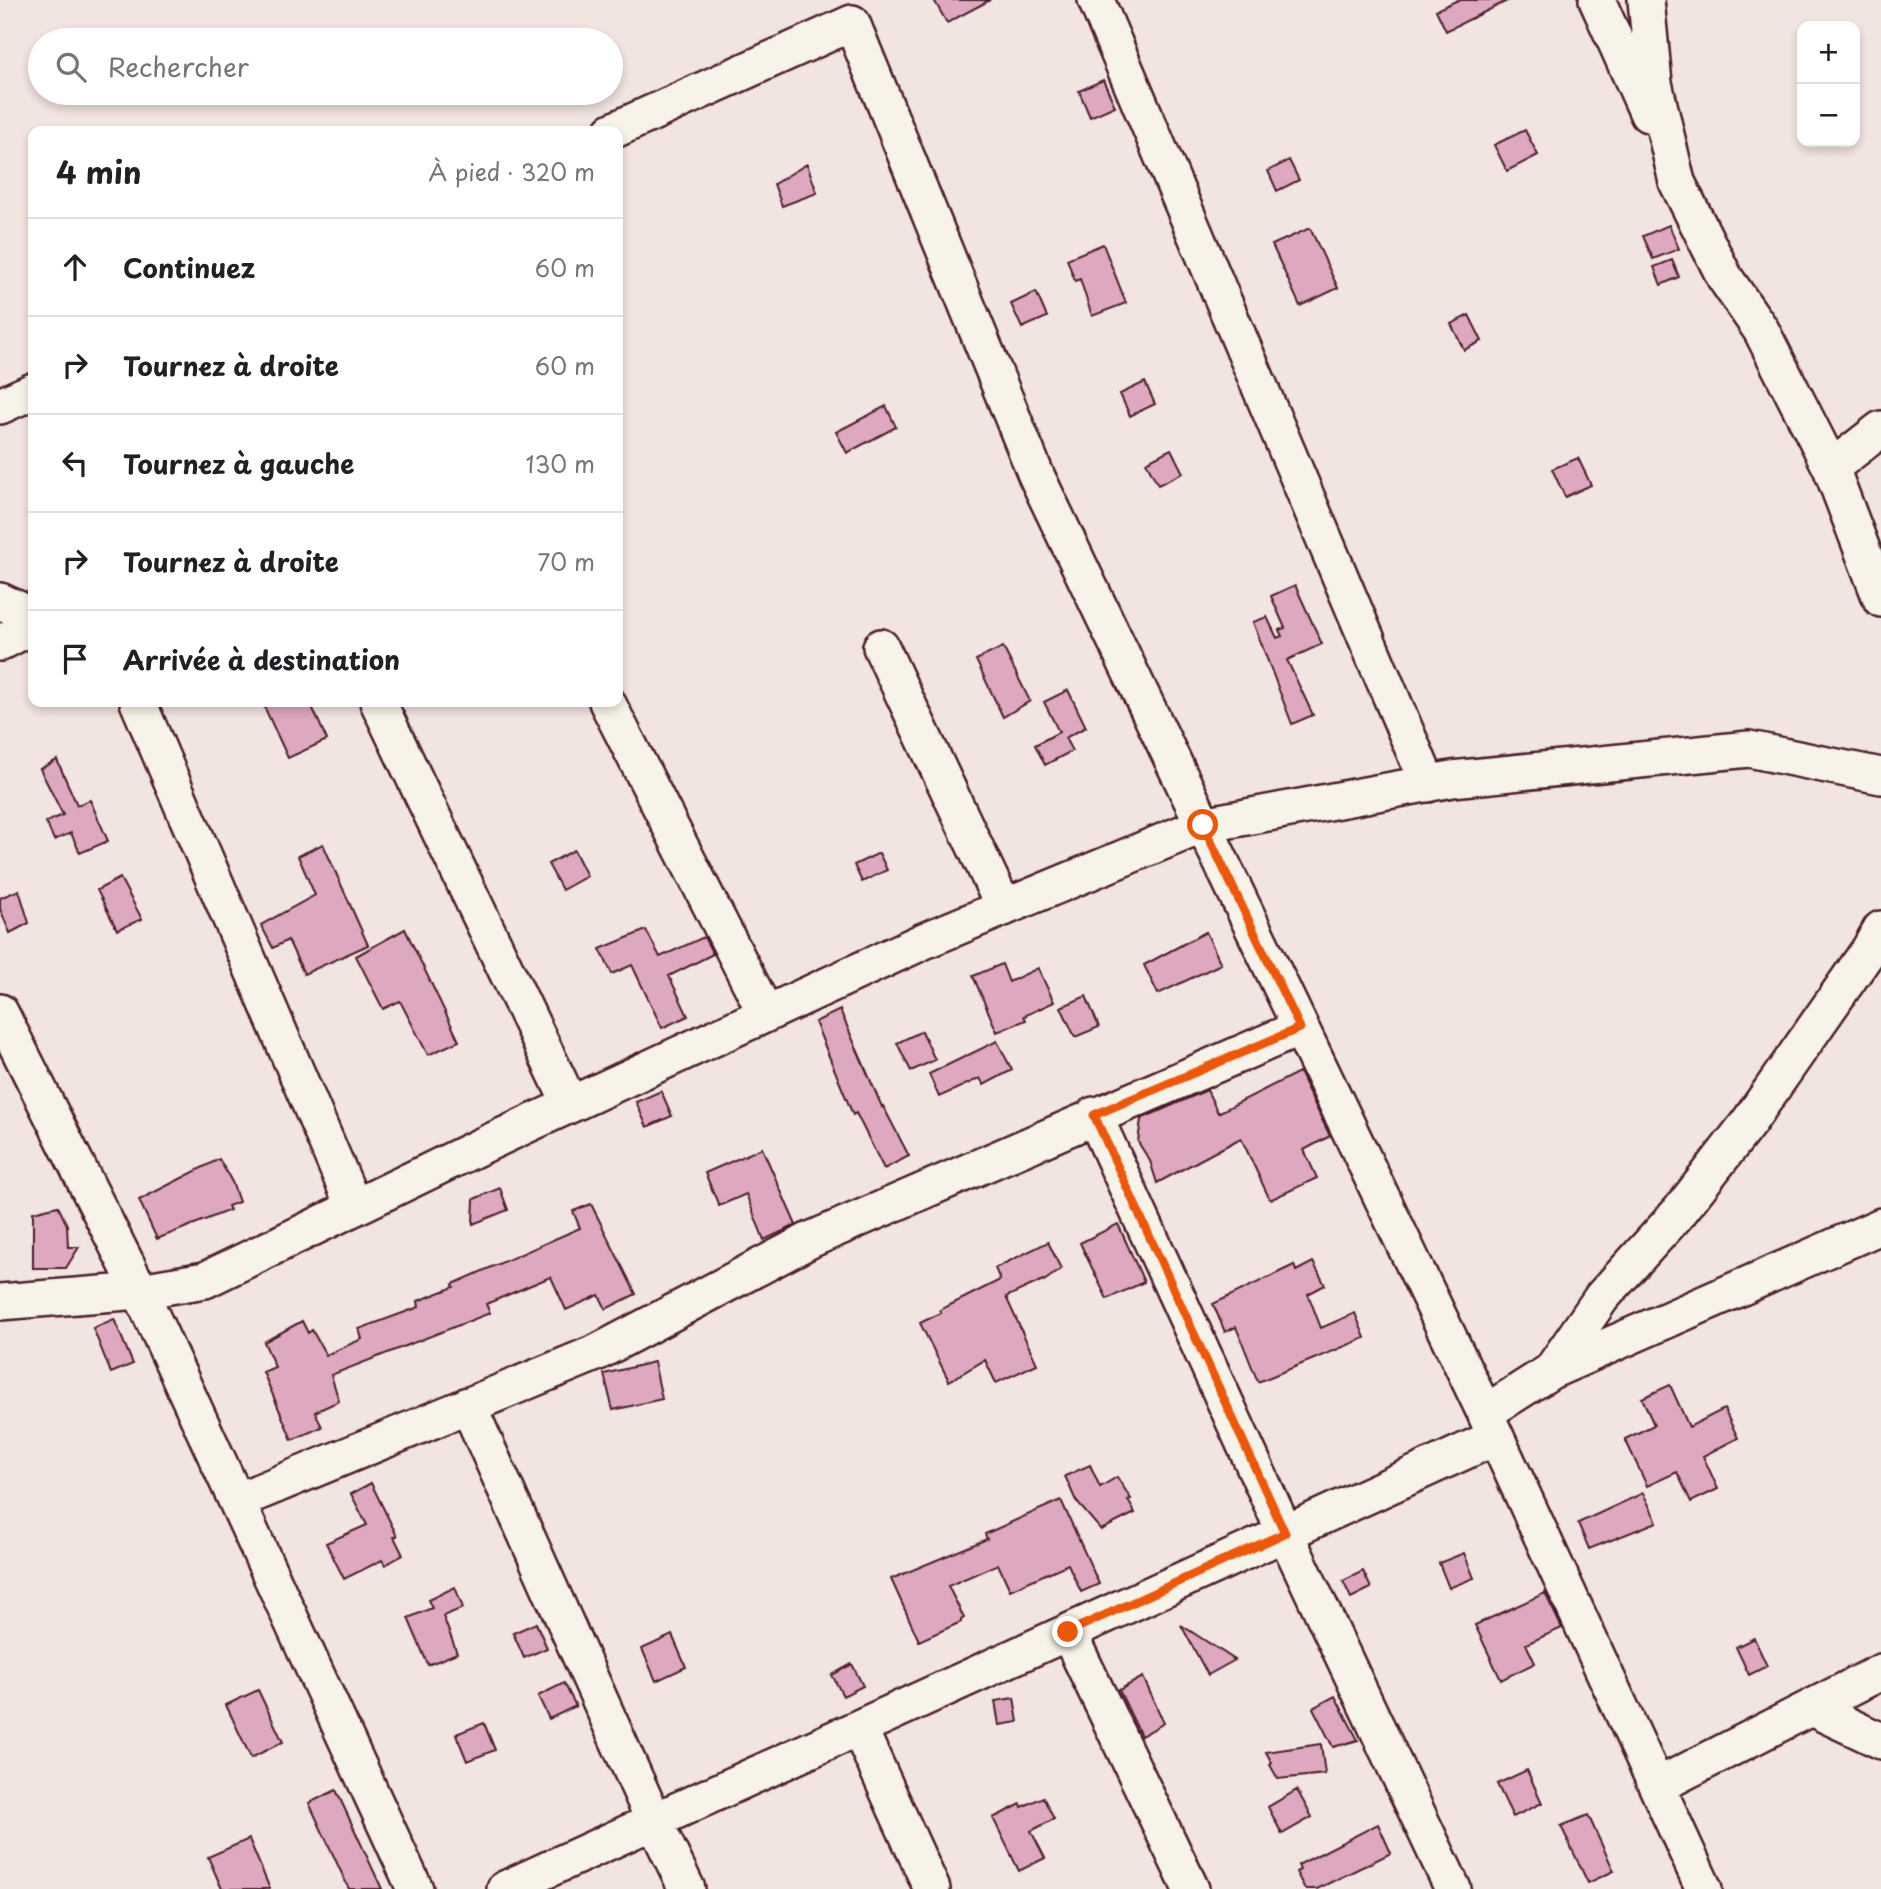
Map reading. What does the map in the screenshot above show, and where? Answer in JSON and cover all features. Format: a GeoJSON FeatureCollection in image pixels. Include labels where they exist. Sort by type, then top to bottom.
{"type":"FeatureCollection","features":[{"type":"Feature","properties":{"kind":"street"},"geometry":{"type":"LineString","coordinates":[[1096,0],[1428,784]]}},
{"type":"Feature","properties":{"kind":"street"},"geometry":{"type":"LineString","coordinates":[[1597,0],[1677,182],[1726,278],[1761,330],[1832,468],[1881,600]]}},
{"type":"Feature","properties":{"kind":"street"},"geometry":{"type":"LineString","coordinates":[[1646,0],[1654,83],[1677,182]]}},
{"type":"Feature","properties":{"kind":"street"},"geometry":{"type":"LineString","coordinates":[[623,126],[852,23],[1036,475],[1491,1425],[1704,1889]]}},
{"type":"Feature","properties":{"kind":"street"},"geometry":{"type":"LineString","coordinates":[[1832,468],[1881,429]]}},
{"type":"Feature","properties":{"kind":"street"},"geometry":{"type":"LineString","coordinates":[[0,601],[28,614]]}},
{"type":"Feature","properties":{"kind":"street"},"geometry":{"type":"LineString","coordinates":[[0,643],[28,629]]}},
{"type":"Feature","properties":{"kind":"street"},"geometry":{"type":"LineString","coordinates":[[881,647],[1004,908]]}},
{"type":"Feature","properties":{"kind":"street"},"geometry":{"type":"LineString","coordinates":[[140,707],[354,1207]]}},
{"type":"Feature","properties":{"kind":"street"},"geometry":{"type":"LineString","coordinates":[[380,707],[570,1104]]}},
{"type":"Feature","properties":{"kind":"street"},"geometry":{"type":"LineString","coordinates":[[610,707],[766,1014]]}},
{"type":"Feature","properties":{"kind":"street"},"geometry":{"type":"LineString","coordinates":[[0,1302],[140,1291],[205,1280],[570,1104],[926,940],[1203,825],[1452,779],[1749,749],[1881,776]]}},
{"type":"Feature","properties":{"kind":"street"},"geometry":{"type":"LineString","coordinates":[[505,1889],[1285,1533],[1491,1425],[1551,1371],[1602,1297],[1680,1211],[1749,1122],[1870,950],[1881,929]]}},
{"type":"Feature","properties":{"kind":"street"},"geometry":{"type":"LineString","coordinates":[[0,1012],[140,1291],[415,1889]]}},
{"type":"Feature","properties":{"kind":"street"},"geometry":{"type":"LineString","coordinates":[[237,1501],[598,1352],[810,1240],[1300,1028]]}},
{"type":"Feature","properties":{"kind":"street"},"geometry":{"type":"LineString","coordinates":[[1094,1115],[1285,1533],[1453,1889]]}},
{"type":"Feature","properties":{"kind":"street"},"geometry":{"type":"LineString","coordinates":[[1551,1371],[1881,1226]]}},
{"type":"Feature","properties":{"kind":"street"},"geometry":{"type":"LineString","coordinates":[[468,1405],[687,1889]]}},
{"type":"Feature","properties":{"kind":"street"},"geometry":{"type":"LineString","coordinates":[[1068,1632],[1191,1889]]}},
{"type":"Feature","properties":{"kind":"street"},"geometry":{"type":"LineString","coordinates":[[1657,1786],[1881,1672]]}},
{"type":"Feature","properties":{"kind":"street"},"geometry":{"type":"LineString","coordinates":[[1811,1708],[1881,1741]]}},
{"type":"Feature","properties":{"kind":"street"},"geometry":{"type":"LineString","coordinates":[[859,1728],[932,1889]]}},
{"type":"Feature","properties":{"kind":"building"},"geometry":{"type":"Polygon","coordinates":[[[934,0],[990,0],[947,23],[934,0]]]}},
{"type":"Feature","properties":{"kind":"building"},"geometry":{"type":"Polygon","coordinates":[[[1458,0],[1509,0],[1446,31],[1436,10],[1458,0]]]}},
{"type":"Feature","properties":{"kind":"building"},"geometry":{"type":"Polygon","coordinates":[[[1103,80],[1115,106],[1090,117],[1079,91],[1103,80]]]}},
{"type":"Feature","properties":{"kind":"building"},"geometry":{"type":"Polygon","coordinates":[[[1525,130],[1538,155],[1507,171],[1494,145],[1525,130]]]}},
{"type":"Feature","properties":{"kind":"building"},"geometry":{"type":"Polygon","coordinates":[[[1289,160],[1299,180],[1277,191],[1268,171],[1289,160]]]}},
{"type":"Feature","properties":{"kind":"building"},"geometry":{"type":"Polygon","coordinates":[[[807,164],[817,193],[782,206],[774,184],[807,164]]]}},
{"type":"Feature","properties":{"kind":"building"},"geometry":{"type":"Polygon","coordinates":[[[1669,225],[1679,249],[1653,259],[1643,236],[1669,225]]]}},
{"type":"Feature","properties":{"kind":"building"},"geometry":{"type":"Polygon","coordinates":[[[1310,228],[1338,288],[1300,306],[1272,245],[1310,228]]]}},
{"type":"Feature","properties":{"kind":"building"},"geometry":{"type":"Polygon","coordinates":[[[1103,244],[1126,303],[1092,316],[1080,279],[1075,281],[1067,259],[1103,244]]]}},
{"type":"Feature","properties":{"kind":"building"},"geometry":{"type":"Polygon","coordinates":[[[1672,260],[1679,277],[1661,285],[1654,267],[1672,260]]]}},
{"type":"Feature","properties":{"kind":"building"},"geometry":{"type":"Polygon","coordinates":[[[1036,292],[1047,317],[1022,328],[1011,304],[1036,292]]]}},
{"type":"Feature","properties":{"kind":"building"},"geometry":{"type":"Polygon","coordinates":[[[1469,315],[1482,341],[1464,350],[1451,324],[1469,315]]]}},
{"type":"Feature","properties":{"kind":"building"},"geometry":{"type":"Polygon","coordinates":[[[1145,382],[1155,404],[1130,416],[1120,394],[1145,382]]]}},
{"type":"Feature","properties":{"kind":"building"},"geometry":{"type":"Polygon","coordinates":[[[886,406],[896,427],[847,453],[836,432],[886,406]]]}},
{"type":"Feature","properties":{"kind":"building"},"geometry":{"type":"Polygon","coordinates":[[[1171,449],[1183,473],[1158,485],[1146,462],[1171,449]]]}},
{"type":"Feature","properties":{"kind":"building"},"geometry":{"type":"Polygon","coordinates":[[[1578,458],[1591,485],[1565,497],[1552,469],[1578,458]]]}},
{"type":"Feature","properties":{"kind":"building"},"geometry":{"type":"Polygon","coordinates":[[[1295,585],[1322,644],[1287,660],[1313,715],[1292,724],[1253,622],[1267,617],[1277,638],[1282,636],[1279,630],[1285,628],[1271,596],[1295,585]]]}},
{"type":"Feature","properties":{"kind":"building"},"geometry":{"type":"Polygon","coordinates":[[[1003,647],[1030,701],[1003,717],[976,660],[1003,647]]]}},
{"type":"Feature","properties":{"kind":"building"},"geometry":{"type":"Polygon","coordinates":[[[1068,690],[1086,727],[1065,738],[1072,751],[1045,765],[1035,745],[1059,732],[1044,702],[1068,690]]]}},
{"type":"Feature","properties":{"kind":"building"},"geometry":{"type":"Polygon","coordinates":[[[264,707],[312,707],[327,740],[288,758],[264,707]]]}},
{"type":"Feature","properties":{"kind":"building"},"geometry":{"type":"Polygon","coordinates":[[[57,760],[77,805],[90,800],[108,841],[80,853],[71,833],[54,840],[46,822],[63,815],[40,769],[57,760]]]}},
{"type":"Feature","properties":{"kind":"building"},"geometry":{"type":"Polygon","coordinates":[[[323,844],[368,945],[304,974],[288,940],[273,948],[261,925],[315,895],[298,856],[323,844]]]}},
{"type":"Feature","properties":{"kind":"building"},"geometry":{"type":"Polygon","coordinates":[[[574,850],[587,876],[562,890],[548,864],[574,850]]]}},
{"type":"Feature","properties":{"kind":"building"},"geometry":{"type":"Polygon","coordinates":[[[879,853],[887,870],[862,882],[854,865],[879,853]]]}},
{"type":"Feature","properties":{"kind":"building"},"geometry":{"type":"Polygon","coordinates":[[[120,878],[142,919],[117,930],[97,890],[120,878]]]}},
{"type":"Feature","properties":{"kind":"building"},"geometry":{"type":"Polygon","coordinates":[[[19,890],[29,923],[10,933],[0,909],[0,898],[19,890]]]}},
{"type":"Feature","properties":{"kind":"building"},"geometry":{"type":"Polygon","coordinates":[[[405,929],[459,1041],[428,1055],[400,1001],[383,1009],[356,956],[405,929]]]}},
{"type":"Feature","properties":{"kind":"building"},"geometry":{"type":"Polygon","coordinates":[[[646,930],[660,957],[704,937],[713,954],[669,976],[688,1016],[662,1028],[632,965],[612,974],[600,949],[646,930]]]}},
{"type":"Feature","properties":{"kind":"building"},"geometry":{"type":"Polygon","coordinates":[[[1206,932],[1221,964],[1158,994],[1144,965],[1206,932]]]}},
{"type":"Feature","properties":{"kind":"building"},"geometry":{"type":"Polygon","coordinates":[[[1002,964],[1009,982],[1038,968],[1054,1002],[1024,1016],[1026,1020],[997,1032],[973,976],[1002,964]]]}},
{"type":"Feature","properties":{"kind":"building"},"geometry":{"type":"Polygon","coordinates":[[[1086,996],[1099,1027],[1075,1037],[1061,1007],[1086,996]]]}},
{"type":"Feature","properties":{"kind":"building"},"geometry":{"type":"Polygon","coordinates":[[[840,1010],[882,1107],[909,1156],[884,1169],[856,1113],[853,1115],[815,1022],[840,1010]]]}},
{"type":"Feature","properties":{"kind":"building"},"geometry":{"type":"Polygon","coordinates":[[[922,1031],[935,1060],[911,1071],[897,1043],[922,1031]]]}},
{"type":"Feature","properties":{"kind":"building"},"geometry":{"type":"Polygon","coordinates":[[[997,1041],[1012,1070],[984,1085],[980,1078],[939,1097],[929,1074],[997,1041]]]}},
{"type":"Feature","properties":{"kind":"building"},"geometry":{"type":"Polygon","coordinates":[[[1299,1072],[1330,1136],[1304,1150],[1317,1178],[1270,1200],[1241,1138],[1157,1183],[1150,1161],[1138,1142],[1141,1119],[1207,1090],[1218,1113],[1299,1072]]]}},
{"type":"Feature","properties":{"kind":"building"},"geometry":{"type":"Polygon","coordinates":[[[661,1091],[672,1116],[647,1127],[636,1102],[661,1091]]]}},
{"type":"Feature","properties":{"kind":"building"},"geometry":{"type":"Polygon","coordinates":[[[762,1148],[796,1225],[764,1240],[746,1194],[719,1206],[705,1173],[762,1148]]]}},
{"type":"Feature","properties":{"kind":"building"},"geometry":{"type":"Polygon","coordinates":[[[219,1159],[239,1202],[228,1206],[230,1210],[157,1239],[139,1200],[219,1159]]]}},
{"type":"Feature","properties":{"kind":"building"},"geometry":{"type":"Polygon","coordinates":[[[500,1188],[508,1210],[473,1224],[474,1199],[500,1188]]]}},
{"type":"Feature","properties":{"kind":"building"},"geometry":{"type":"Polygon","coordinates":[[[591,1204],[636,1294],[606,1309],[599,1295],[566,1310],[551,1277],[486,1304],[490,1313],[331,1375],[339,1401],[315,1412],[322,1427],[292,1440],[263,1372],[275,1367],[264,1342],[302,1321],[308,1333],[312,1330],[326,1355],[362,1339],[359,1329],[419,1307],[418,1301],[580,1228],[573,1211],[591,1204]]]}},
{"type":"Feature","properties":{"kind":"building"},"geometry":{"type":"Polygon","coordinates":[[[58,1206],[67,1225],[68,1247],[79,1247],[66,1268],[33,1268],[33,1212],[58,1206]]]}},
{"type":"Feature","properties":{"kind":"building"},"geometry":{"type":"Polygon","coordinates":[[[1118,1224],[1144,1282],[1107,1299],[1080,1243],[1118,1224]]]}},
{"type":"Feature","properties":{"kind":"building"},"geometry":{"type":"Polygon","coordinates":[[[1048,1242],[1061,1269],[1044,1281],[1006,1297],[1037,1364],[996,1383],[985,1360],[949,1381],[920,1323],[1000,1280],[995,1268],[1048,1242]]]}},
{"type":"Feature","properties":{"kind":"building"},"geometry":{"type":"Polygon","coordinates":[[[1313,1262],[1325,1285],[1308,1294],[1321,1328],[1355,1313],[1365,1338],[1258,1382],[1236,1327],[1225,1332],[1213,1304],[1294,1265],[1296,1271],[1313,1262]]]}},
{"type":"Feature","properties":{"kind":"building"},"geometry":{"type":"Polygon","coordinates":[[[114,1319],[133,1364],[111,1373],[93,1328],[114,1319]]]}},
{"type":"Feature","properties":{"kind":"building"},"geometry":{"type":"Polygon","coordinates":[[[654,1362],[662,1399],[613,1410],[604,1374],[654,1362]]]}},
{"type":"Feature","properties":{"kind":"building"},"geometry":{"type":"Polygon","coordinates":[[[1670,1385],[1689,1427],[1724,1409],[1738,1438],[1703,1456],[1718,1489],[1691,1502],[1677,1472],[1647,1486],[1625,1439],[1654,1425],[1642,1398],[1670,1385]]]}},
{"type":"Feature","properties":{"kind":"building"},"geometry":{"type":"Polygon","coordinates":[[[1090,1465],[1100,1487],[1117,1477],[1131,1499],[1128,1500],[1135,1513],[1101,1530],[1076,1501],[1065,1476],[1090,1465]]]}},
{"type":"Feature","properties":{"kind":"building"},"geometry":{"type":"Polygon","coordinates":[[[371,1483],[397,1536],[394,1537],[403,1555],[385,1565],[382,1560],[344,1579],[326,1543],[367,1525],[351,1494],[371,1483]]]}},
{"type":"Feature","properties":{"kind":"building"},"geometry":{"type":"Polygon","coordinates":[[[1643,1493],[1657,1522],[1589,1549],[1578,1523],[1643,1493]]]}},
{"type":"Feature","properties":{"kind":"building"},"geometry":{"type":"Polygon","coordinates":[[[1061,1500],[1099,1584],[1081,1592],[1068,1564],[1010,1590],[998,1564],[948,1586],[964,1618],[961,1622],[919,1641],[891,1579],[987,1539],[985,1534],[1061,1500]]]}},
{"type":"Feature","properties":{"kind":"building"},"geometry":{"type":"Polygon","coordinates":[[[1464,1553],[1474,1578],[1449,1588],[1439,1563],[1464,1553]]]}},
{"type":"Feature","properties":{"kind":"building"},"geometry":{"type":"Polygon","coordinates":[[[1363,1571],[1371,1588],[1351,1598],[1343,1581],[1363,1571]]]}},
{"type":"Feature","properties":{"kind":"building"},"geometry":{"type":"Polygon","coordinates":[[[455,1587],[463,1608],[443,1616],[457,1653],[428,1665],[408,1618],[432,1608],[428,1600],[455,1587]]]}},
{"type":"Feature","properties":{"kind":"building"},"geometry":{"type":"Polygon","coordinates":[[[1545,1593],[1562,1628],[1526,1644],[1535,1663],[1501,1680],[1475,1625],[1545,1593]]]}},
{"type":"Feature","properties":{"kind":"building"},"geometry":{"type":"Polygon","coordinates":[[[536,1623],[547,1648],[524,1658],[513,1633],[536,1623]]]}},
{"type":"Feature","properties":{"kind":"building"},"geometry":{"type":"Polygon","coordinates":[[[1181,1625],[1235,1660],[1208,1675],[1181,1625]]]}},
{"type":"Feature","properties":{"kind":"building"},"geometry":{"type":"Polygon","coordinates":[[[672,1635],[686,1667],[656,1681],[642,1649],[672,1635]]]}},
{"type":"Feature","properties":{"kind":"building"},"geometry":{"type":"Polygon","coordinates":[[[1754,1638],[1767,1666],[1749,1675],[1736,1647],[1754,1638]]]}},
{"type":"Feature","properties":{"kind":"building"},"geometry":{"type":"Polygon","coordinates":[[[852,1664],[863,1686],[843,1696],[832,1675],[852,1664]]]}},
{"type":"Feature","properties":{"kind":"building"},"geometry":{"type":"Polygon","coordinates":[[[1143,1677],[1164,1723],[1141,1736],[1119,1690],[1143,1677]]]}},
{"type":"Feature","properties":{"kind":"building"},"geometry":{"type":"Polygon","coordinates":[[[564,1683],[576,1706],[549,1719],[538,1696],[564,1683]]]}},
{"type":"Feature","properties":{"kind":"building"},"geometry":{"type":"Polygon","coordinates":[[[258,1690],[283,1742],[251,1758],[226,1705],[258,1690]]]}},
{"type":"Feature","properties":{"kind":"building"},"geometry":{"type":"Polygon","coordinates":[[[1335,1696],[1358,1740],[1333,1747],[1313,1708],[1335,1696]]]}},
{"type":"Feature","properties":{"kind":"building"},"geometry":{"type":"Polygon","coordinates":[[[1014,1698],[1018,1722],[999,1725],[995,1701],[1014,1698]]]}},
{"type":"Feature","properties":{"kind":"building"},"geometry":{"type":"Polygon","coordinates":[[[484,1723],[495,1750],[467,1761],[456,1734],[484,1723]]]}},
{"type":"Feature","properties":{"kind":"building"},"geometry":{"type":"Polygon","coordinates":[[[1321,1744],[1325,1774],[1278,1779],[1266,1752],[1321,1744]]]}},
{"type":"Feature","properties":{"kind":"building"},"geometry":{"type":"Polygon","coordinates":[[[1527,1770],[1542,1803],[1513,1817],[1497,1784],[1527,1770]]]}},
{"type":"Feature","properties":{"kind":"building"},"geometry":{"type":"Polygon","coordinates":[[[336,1790],[382,1889],[349,1889],[309,1803],[336,1790]]]}},
{"type":"Feature","properties":{"kind":"building"},"geometry":{"type":"Polygon","coordinates":[[[1297,1790],[1312,1817],[1282,1834],[1268,1807],[1297,1790]]]}},
{"type":"Feature","properties":{"kind":"building"},"geometry":{"type":"Polygon","coordinates":[[[1043,1797],[1054,1819],[1031,1831],[1045,1858],[1019,1871],[993,1818],[1043,1797]]]}},
{"type":"Feature","properties":{"kind":"building"},"geometry":{"type":"Polygon","coordinates":[[[1588,1815],[1614,1871],[1588,1883],[1561,1826],[1588,1815]]]}},
{"type":"Feature","properties":{"kind":"building"},"geometry":{"type":"Polygon","coordinates":[[[1378,1824],[1391,1853],[1317,1889],[1305,1889],[1296,1872],[1300,1870],[1298,1865],[1378,1824]]]}},
{"type":"Feature","properties":{"kind":"building"},"geometry":{"type":"Polygon","coordinates":[[[249,1839],[270,1889],[222,1889],[208,1857],[249,1839]]]}},
{"type":"Feature","properties":{"kind":"route"},"geometry":{"type":"LineString","coordinates":[[1068,1632],[1285,1533],[1094,1115],[1300,1028],[1203,825]]}}]}
